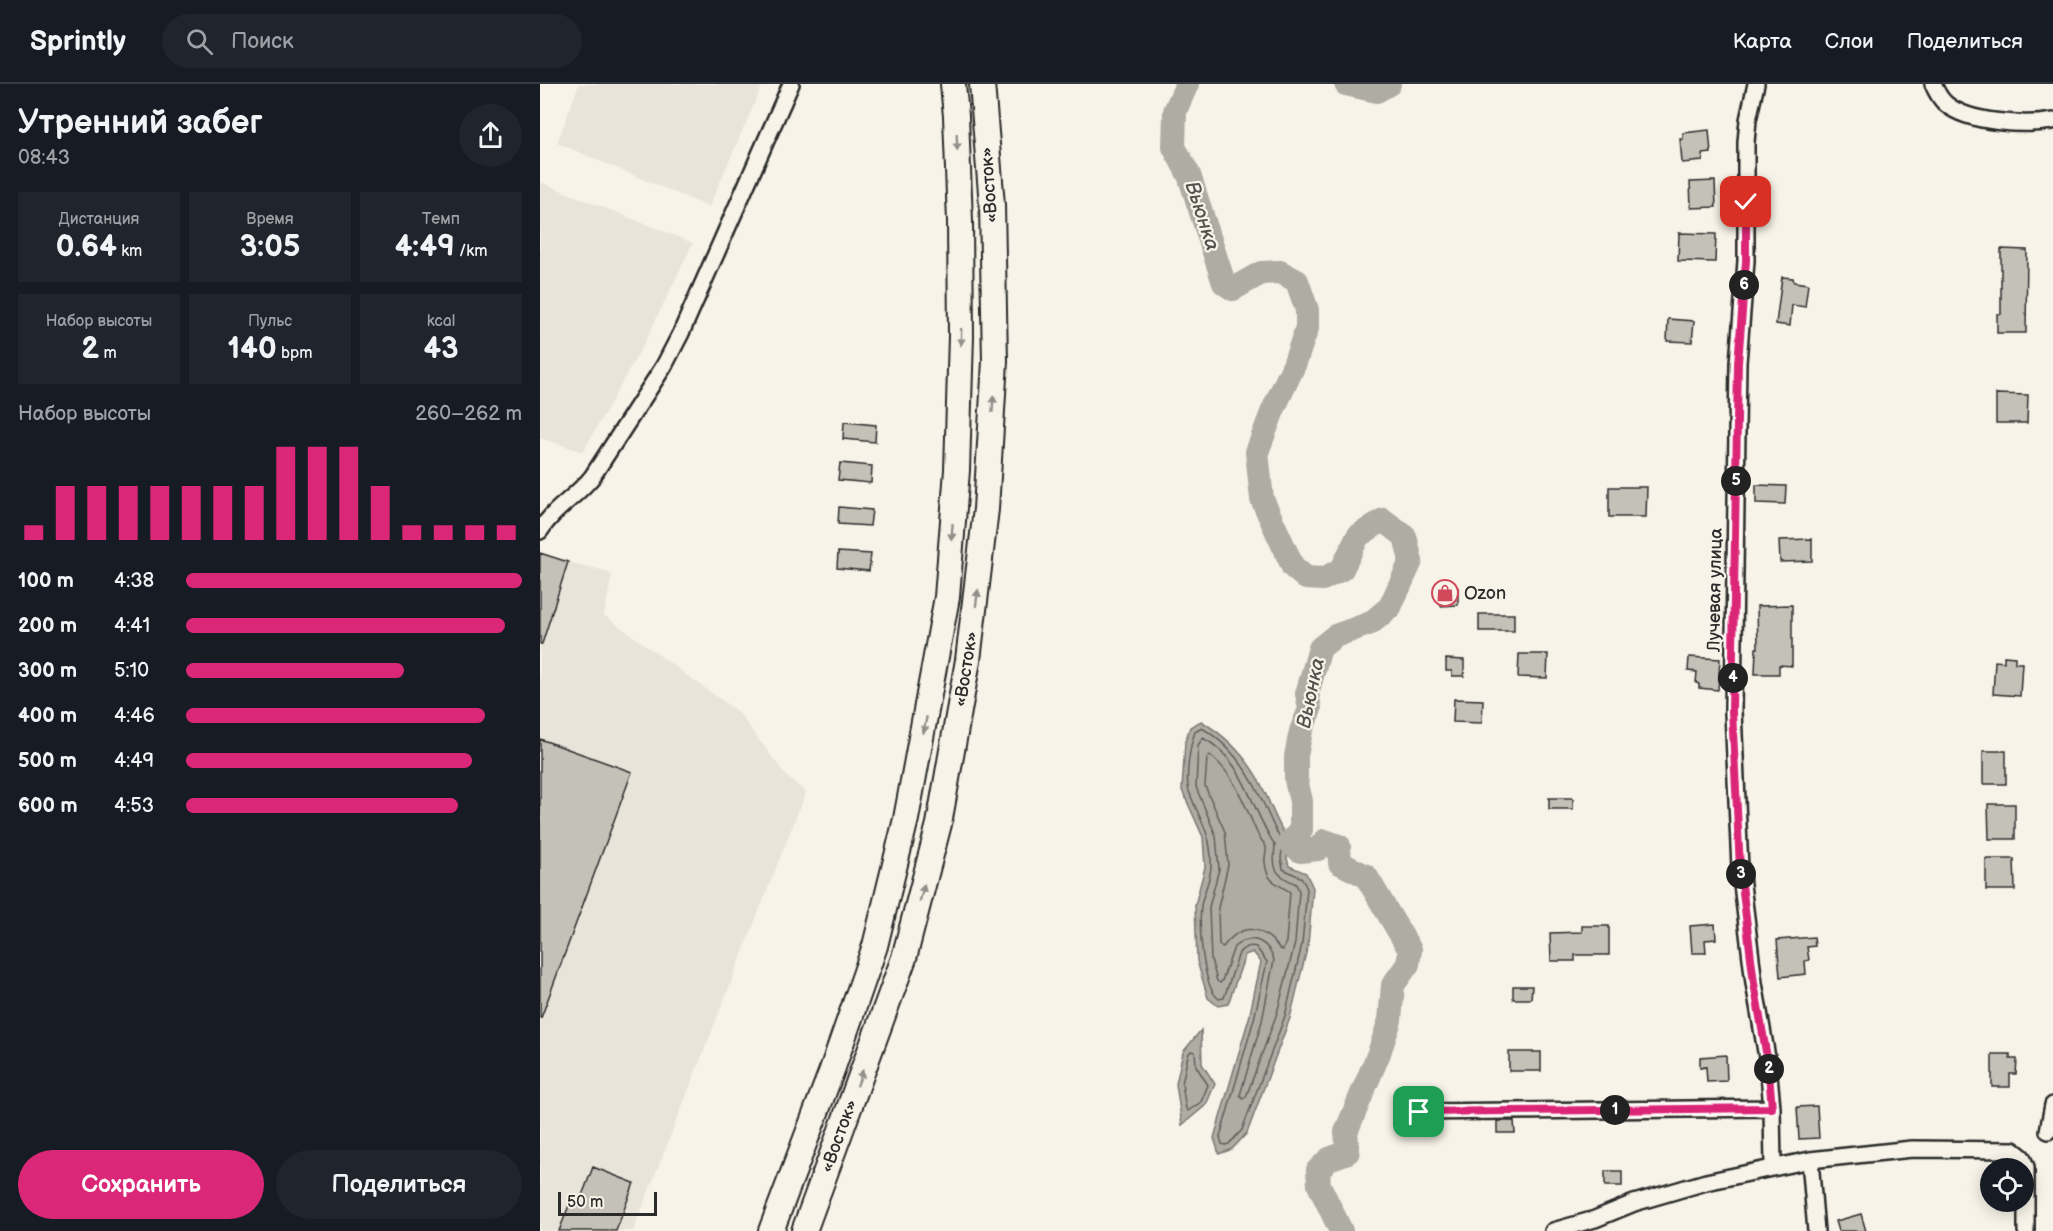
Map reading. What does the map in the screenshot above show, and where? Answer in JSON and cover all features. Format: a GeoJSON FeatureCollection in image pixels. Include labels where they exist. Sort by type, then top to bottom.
{"type":"FeatureCollection","features":[{"type":"Feature","properties":{"kind":"highway","name":"«Восток»"},"geometry":{"type":"LineString","coordinates":[[771,1231],[832,1070],[874,946],[906,819],[947,597],[957,470],[961,336],[960,222],[953,84]]}},
{"type":"Feature","properties":{"kind":"highway","name":"«Восток»"},"geometry":{"type":"LineString","coordinates":[[804,1231],[904,958],[939,824],[968,660],[986,509],[995,361],[992,205],[982,84]]}},
{"type":"Feature","properties":{"kind":"street"},"geometry":{"type":"LineString","coordinates":[[540,531],[546,520],[584,488],[669,358],[791,84]]}},
{"type":"Feature","properties":{"kind":"street","name":"Лучевая улица"},"geometry":{"type":"LineString","coordinates":[[1756,84],[1746,142],[1746,261],[1738,375],[1732,711],[1740,868],[1754,983],[1768,1063],[1772,1108],[1773,1166]]}},
{"type":"Feature","properties":{"kind":"street"},"geometry":{"type":"LineString","coordinates":[[1933,84],[1945,104],[1965,114],[2026,124],[2053,121]]}},
{"type":"Feature","properties":{"kind":"street"},"geometry":{"type":"LineString","coordinates":[[2048,1131],[2053,1105]]}},
{"type":"Feature","properties":{"kind":"street"},"geometry":{"type":"LineString","coordinates":[[1419,1112],[1772,1108]]}},
{"type":"Feature","properties":{"kind":"street"},"geometry":{"type":"LineString","coordinates":[[1553,1231],[1605,1224],[1634,1203],[1773,1166],[1912,1149],[2013,1150],[2022,1157],[2026,1167],[2026,1231]]}},
{"type":"Feature","properties":{"kind":"street"},"geometry":{"type":"LineString","coordinates":[[1810,1160],[1816,1231]]}},
{"type":"Feature","properties":{"kind":"shaded area"},"geometry":{"type":"Polygon","coordinates":[[[579,84],[763,84],[709,207],[557,143],[579,84]]]}},
{"type":"Feature","properties":{"kind":"shaded area"},"geometry":{"type":"Polygon","coordinates":[[[540,182],[693,243],[647,338],[583,452],[540,438],[540,182]]]}},
{"type":"Feature","properties":{"kind":"shaded area"},"geometry":{"type":"Polygon","coordinates":[[[568,562],[602,570],[612,575],[604,615],[739,713],[787,777],[806,792],[633,1231],[540,1231],[540,636],[545,637],[568,562]]]}},
{"type":"Feature","properties":{"kind":"water"},"geometry":{"type":"Polygon","coordinates":[[[1201,721],[1231,744],[1248,763],[1290,842],[1287,858],[1289,866],[1306,873],[1313,888],[1308,945],[1290,1018],[1247,1133],[1232,1149],[1219,1154],[1214,1138],[1249,1018],[1261,962],[1253,952],[1245,955],[1228,1004],[1218,1006],[1208,998],[1197,961],[1195,905],[1205,867],[1203,837],[1182,790],[1185,742],[1190,727],[1201,721]]]}},
{"type":"Feature","properties":{"kind":"water"},"geometry":{"type":"Polygon","coordinates":[[[1201,1030],[1202,1064],[1215,1084],[1206,1105],[1182,1125],[1176,1084],[1183,1052],[1201,1030]]]}},
{"type":"Feature","properties":{"kind":"building"},"geometry":{"type":"Polygon","coordinates":[[[1709,130],[1711,153],[1702,154],[1703,161],[1682,163],[1680,139],[1683,139],[1683,133],[1709,130]]]}},
{"type":"Feature","properties":{"kind":"building"},"geometry":{"type":"Polygon","coordinates":[[[1715,181],[1716,207],[1691,208],[1690,182],[1715,181]]]}},
{"type":"Feature","properties":{"kind":"building"},"geometry":{"type":"Polygon","coordinates":[[[1679,233],[1716,234],[1715,262],[1678,261],[1679,233]]]}},
{"type":"Feature","properties":{"kind":"building"},"geometry":{"type":"Polygon","coordinates":[[[2001,249],[2027,250],[2026,333],[1997,333],[1997,314],[2001,314],[2001,249]]]}},
{"type":"Feature","properties":{"kind":"building"},"geometry":{"type":"Polygon","coordinates":[[[1782,277],[1793,278],[1794,282],[1808,284],[1805,307],[1792,305],[1790,326],[1776,324],[1782,277]]]}},
{"type":"Feature","properties":{"kind":"building"},"geometry":{"type":"Polygon","coordinates":[[[1668,319],[1694,321],[1692,342],[1667,341],[1668,319]]]}},
{"type":"Feature","properties":{"kind":"building"},"geometry":{"type":"Polygon","coordinates":[[[1996,394],[2028,395],[2027,423],[1996,423],[1996,394]]]}},
{"type":"Feature","properties":{"kind":"building"},"geometry":{"type":"Polygon","coordinates":[[[844,422],[876,425],[875,442],[843,439],[844,422]]]}},
{"type":"Feature","properties":{"kind":"building"},"geometry":{"type":"Polygon","coordinates":[[[840,463],[872,466],[871,483],[838,480],[840,463]]]}},
{"type":"Feature","properties":{"kind":"building"},"geometry":{"type":"Polygon","coordinates":[[[1756,485],[1786,486],[1785,504],[1756,503],[1756,485]]]}},
{"type":"Feature","properties":{"kind":"building"},"geometry":{"type":"Polygon","coordinates":[[[1609,487],[1647,487],[1646,517],[1609,517],[1609,487]]]}},
{"type":"Feature","properties":{"kind":"building"},"geometry":{"type":"Polygon","coordinates":[[[839,507],[872,510],[870,526],[838,524],[839,507]]]}},
{"type":"Feature","properties":{"kind":"building"},"geometry":{"type":"Polygon","coordinates":[[[1812,539],[1812,561],[1780,562],[1779,540],[1812,539]]]}},
{"type":"Feature","properties":{"kind":"building"},"geometry":{"type":"Polygon","coordinates":[[[838,552],[871,554],[869,571],[837,568],[838,552]]]}},
{"type":"Feature","properties":{"kind":"building"},"geometry":{"type":"Polygon","coordinates":[[[540,553],[568,562],[542,644],[540,644],[540,553]]]}},
{"type":"Feature","properties":{"kind":"building"},"geometry":{"type":"Polygon","coordinates":[[[1440,588],[1458,588],[1458,605],[1441,606],[1440,588]]]}},
{"type":"Feature","properties":{"kind":"building"},"geometry":{"type":"Polygon","coordinates":[[[1792,605],[1792,666],[1779,665],[1779,674],[1755,674],[1756,648],[1758,648],[1757,606],[1792,605]]]}},
{"type":"Feature","properties":{"kind":"building"},"geometry":{"type":"Polygon","coordinates":[[[1479,614],[1514,614],[1514,631],[1479,631],[1479,614]]]}},
{"type":"Feature","properties":{"kind":"building"},"geometry":{"type":"Polygon","coordinates":[[[1519,654],[1548,654],[1547,678],[1518,677],[1519,654]]]}},
{"type":"Feature","properties":{"kind":"building"},"geometry":{"type":"Polygon","coordinates":[[[2004,656],[2015,657],[2015,663],[2022,663],[2020,696],[1993,694],[1995,661],[2004,662],[2004,656]]]}},
{"type":"Feature","properties":{"kind":"building"},"geometry":{"type":"Polygon","coordinates":[[[1689,657],[1720,659],[1718,690],[1699,688],[1699,684],[1696,683],[1697,672],[1688,671],[1689,657]]]}},
{"type":"Feature","properties":{"kind":"building"},"geometry":{"type":"Polygon","coordinates":[[[1446,659],[1464,660],[1464,676],[1452,676],[1452,671],[1446,671],[1446,659]]]}},
{"type":"Feature","properties":{"kind":"building"},"geometry":{"type":"Polygon","coordinates":[[[1454,699],[1483,700],[1482,723],[1453,722],[1454,699]]]}},
{"type":"Feature","properties":{"kind":"building"},"geometry":{"type":"Polygon","coordinates":[[[540,739],[632,772],[541,1018],[540,1018],[540,739]]]}},
{"type":"Feature","properties":{"kind":"building"},"geometry":{"type":"Polygon","coordinates":[[[1983,751],[2006,751],[2006,784],[1983,784],[1983,751]]]}},
{"type":"Feature","properties":{"kind":"building"},"geometry":{"type":"Polygon","coordinates":[[[1549,798],[1573,798],[1573,809],[1549,809],[1549,798]]]}},
{"type":"Feature","properties":{"kind":"building"},"geometry":{"type":"Polygon","coordinates":[[[1988,804],[2015,804],[2015,839],[1989,839],[1988,804]]]}},
{"type":"Feature","properties":{"kind":"building"},"geometry":{"type":"Polygon","coordinates":[[[1986,859],[2014,859],[2015,890],[1986,890],[1986,859]]]}},
{"type":"Feature","properties":{"kind":"building"},"geometry":{"type":"Polygon","coordinates":[[[1715,924],[1716,939],[1705,940],[1706,953],[1692,953],[1690,926],[1715,924]]]}},
{"type":"Feature","properties":{"kind":"building"},"geometry":{"type":"Polygon","coordinates":[[[1582,926],[1609,926],[1609,955],[1575,955],[1575,961],[1551,961],[1550,933],[1582,932],[1582,926]]]}},
{"type":"Feature","properties":{"kind":"building"},"geometry":{"type":"Polygon","coordinates":[[[1814,937],[1815,946],[1807,947],[1809,960],[1805,961],[1806,974],[1780,977],[1777,940],[1814,937]]]}},
{"type":"Feature","properties":{"kind":"building"},"geometry":{"type":"Polygon","coordinates":[[[1513,986],[1532,986],[1531,999],[1513,999],[1513,986]]]}},
{"type":"Feature","properties":{"kind":"building"},"geometry":{"type":"Polygon","coordinates":[[[1509,1052],[1541,1052],[1541,1071],[1509,1071],[1509,1052]]]}},
{"type":"Feature","properties":{"kind":"building"},"geometry":{"type":"Polygon","coordinates":[[[1992,1054],[2010,1054],[2010,1059],[2017,1059],[2016,1074],[2010,1074],[2010,1087],[1992,1087],[1992,1054]]]}},
{"type":"Feature","properties":{"kind":"building"},"geometry":{"type":"Polygon","coordinates":[[[1726,1055],[1727,1081],[1707,1082],[1706,1067],[1700,1068],[1700,1057],[1726,1055]]]}},
{"type":"Feature","properties":{"kind":"building"},"geometry":{"type":"Polygon","coordinates":[[[1817,1106],[1819,1138],[1799,1139],[1797,1107],[1817,1106]]]}},
{"type":"Feature","properties":{"kind":"building"},"geometry":{"type":"Polygon","coordinates":[[[1497,1121],[1514,1121],[1515,1133],[1497,1133],[1497,1121]]]}},
{"type":"Feature","properties":{"kind":"building"},"geometry":{"type":"Polygon","coordinates":[[[593,1167],[634,1183],[616,1231],[559,1231],[570,1203],[578,1206],[593,1167]]]}},
{"type":"Feature","properties":{"kind":"building"},"geometry":{"type":"Polygon","coordinates":[[[1605,1171],[1622,1171],[1622,1186],[1605,1186],[1605,1171]]]}},
{"type":"Feature","properties":{"kind":"building"},"geometry":{"type":"Polygon","coordinates":[[[1861,1214],[1866,1231],[1839,1231],[1836,1221],[1861,1214]]]}},
{"type":"Feature","properties":{"kind":"waterway","name":"Вьюнка"},"geometry":{"type":"LineString","coordinates":[[1187,84],[1175,111],[1174,147],[1189,175],[1224,283],[1233,289],[1261,273],[1280,272],[1297,281],[1307,310],[1307,328],[1294,365],[1257,452],[1262,499],[1293,567],[1306,578],[1323,579],[1342,569],[1358,536],[1383,520],[1405,536],[1411,561],[1390,607],[1371,623],[1335,636],[1320,648],[1307,694],[1310,709],[1301,731],[1296,756],[1296,780],[1301,801],[1301,830],[1290,842],[1300,851],[1318,849],[1325,841],[1339,846],[1340,863],[1366,876],[1410,950],[1408,964],[1393,985],[1390,1020],[1379,1053],[1346,1132],[1348,1152],[1329,1159],[1318,1170],[1319,1185],[1341,1231]]}},
{"type":"Feature","properties":{"kind":"waterway","name":"Вьюнка"},"geometry":{"type":"LineString","coordinates":[[1346,84],[1377,91],[1389,84]]}},
{"type":"Feature","properties":{"kind":"place","name":"Ozon"},"geometry":{"type":"Point","coordinates":[1445,593]}},
{"type":"Feature","properties":{"kind":"route"},"geometry":{"type":"LineString","coordinates":[[1419,1112],[1772,1108],[1768,1063],[1754,983],[1740,868],[1732,711],[1738,363],[1746,261],[1746,202]]}}]}
